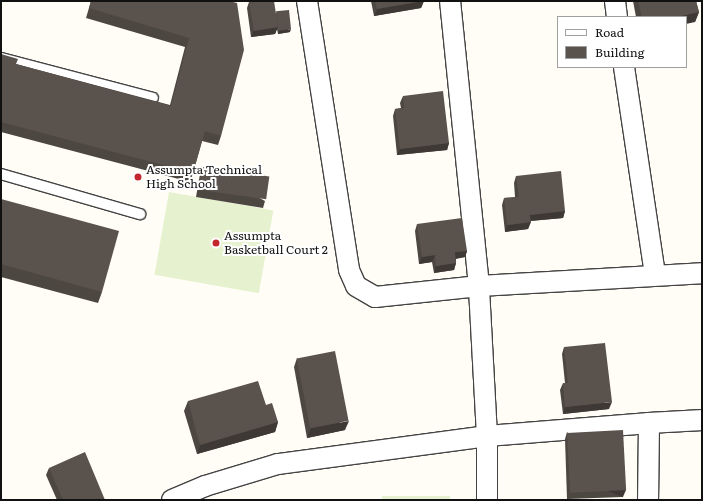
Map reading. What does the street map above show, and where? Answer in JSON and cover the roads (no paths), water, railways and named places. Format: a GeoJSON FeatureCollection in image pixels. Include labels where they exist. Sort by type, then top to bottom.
{"type":"FeatureCollection","features":[{"type":"Feature","properties":{"kind":"street"},"geometry":{"type":"LineString","coordinates":[[307,1],[349,270],[356,286],[375,297],[479,286],[702,273]]}},
{"type":"Feature","properties":{"kind":"street"},"geometry":{"type":"LineString","coordinates":[[615,1],[617,16]]}},
{"type":"Feature","properties":{"kind":"street"},"geometry":{"type":"LineString","coordinates":[[453,2],[479,286],[487,436],[487,500]]}},
{"type":"Feature","properties":{"kind":"street"},"geometry":{"type":"LineString","coordinates":[[624,68],[655,275]]}},
{"type":"Feature","properties":{"kind":"street"},"geometry":{"type":"LineString","coordinates":[[172,500],[205,486],[278,464],[487,436],[702,420]]}},
{"type":"Feature","properties":{"kind":"street"},"geometry":{"type":"LineString","coordinates":[[648,500],[649,423]]}},
{"type":"Feature","properties":{"kind":"lane"},"geometry":{"type":"LineString","coordinates":[[1,58],[153,98]]}},
{"type":"Feature","properties":{"kind":"lane"},"geometry":{"type":"LineString","coordinates":[[1,174],[140,214]]}},
{"type":"Feature","properties":{"kind":"place","name":"Assumpta Technical High School"},"geometry":{"type":"Point","coordinates":[138,177]}},
{"type":"Feature","properties":{"kind":"place","name":"Assumpta Basketball Court 2"},"geometry":{"type":"Point","coordinates":[216,243]}}]}
